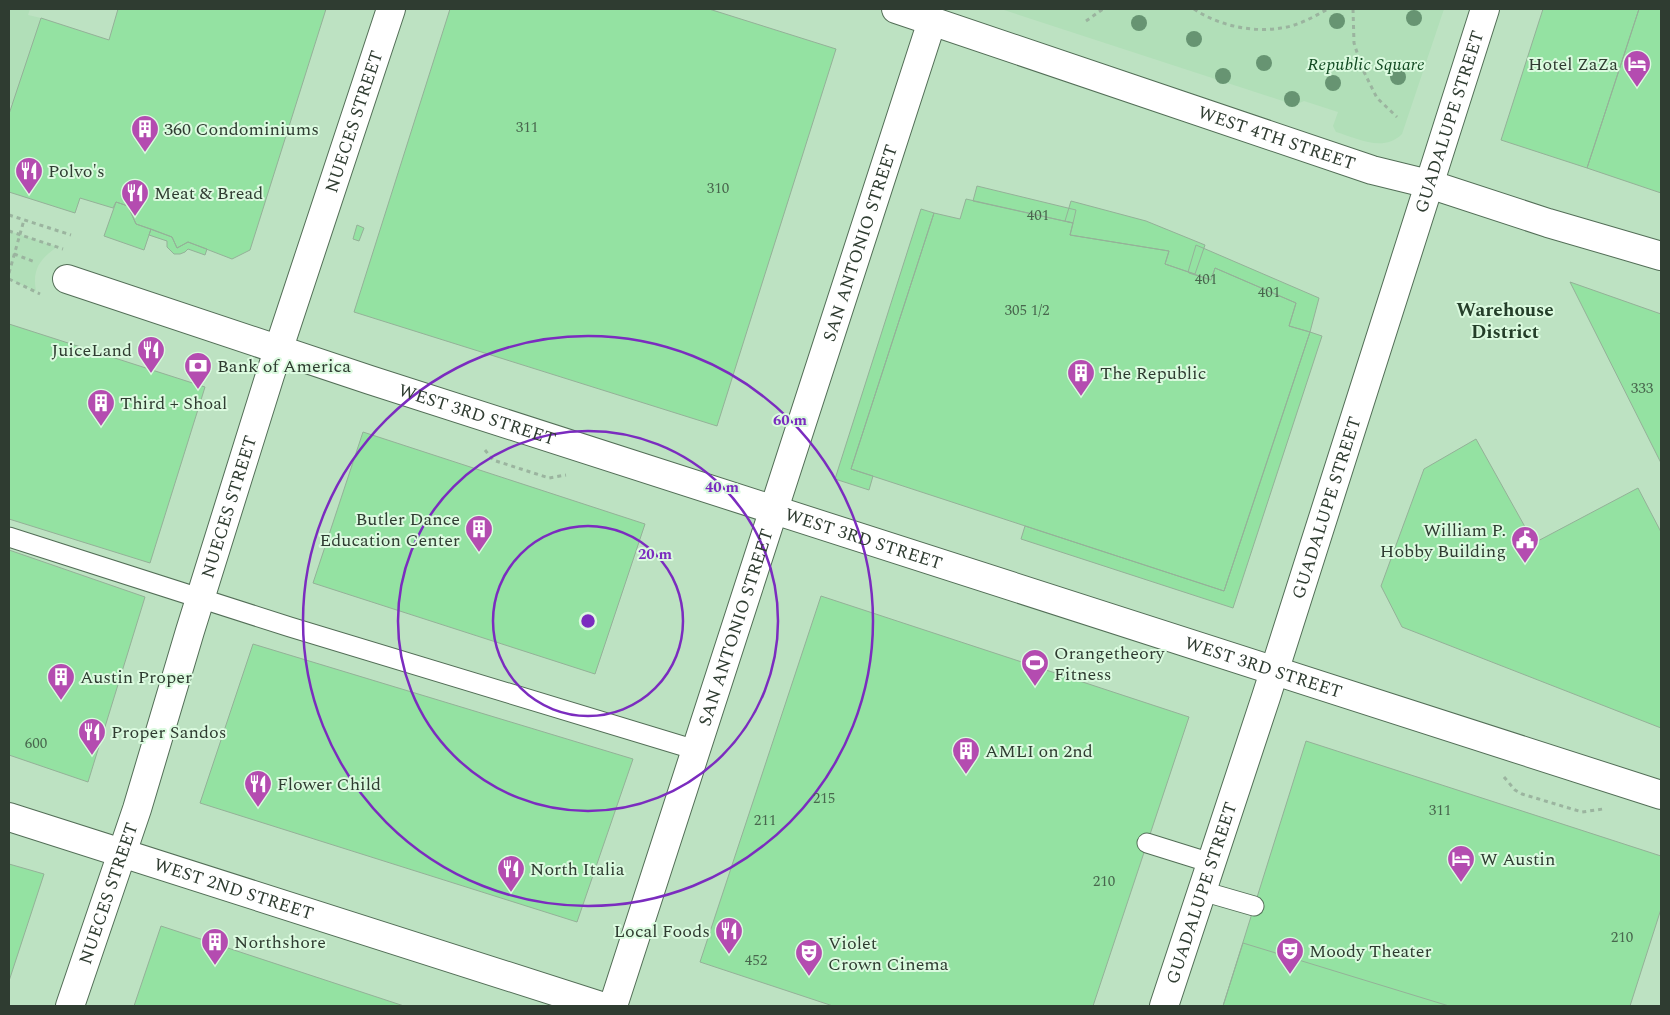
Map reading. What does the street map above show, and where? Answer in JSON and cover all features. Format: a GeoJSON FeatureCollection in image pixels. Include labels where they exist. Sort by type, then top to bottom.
{"type":"FeatureCollection","features":[{"type":"Feature","properties":{"kind":"street","name":"NUECES STREET"},"geometry":{"type":"LineString","coordinates":[[70,1006],[123,853],[200,598],[278,350],[391,9]]}},
{"type":"Feature","properties":{"kind":"street","name":"WEST 4TH STREET"},"geometry":{"type":"LineString","coordinates":[[896,9],[1372,170],[1428,184],[1548,223],[1661,256]]}},
{"type":"Feature","properties":{"kind":"street","name":"GUADALUPE STREET"},"geometry":{"type":"LineString","coordinates":[[1164,1006],[1266,698],[1485,9]]}},
{"type":"Feature","properties":{"kind":"street","name":"SAN ANTONIO STREET"},"geometry":{"type":"LineString","coordinates":[[613,1006],[932,20]]}},
{"type":"Feature","properties":{"kind":"street","name":"WEST 3RD STREET"},"geometry":{"type":"LineString","coordinates":[[67,279],[278,350],[1661,795]]}},
{"type":"Feature","properties":{"kind":"street","name":"WEST 2ND STREET"},"geometry":{"type":"LineString","coordinates":[[9,817],[601,1006]]}},
{"type":"Feature","properties":{"kind":"lane"},"geometry":{"type":"LineString","coordinates":[[9,537],[300,630],[696,750]]}},
{"type":"Feature","properties":{"kind":"lane"},"geometry":{"type":"LineString","coordinates":[[1147,843],[1211,863]]}},
{"type":"Feature","properties":{"kind":"lane"},"geometry":{"type":"LineString","coordinates":[[1202,891],[1254,906]]}},
{"type":"Feature","properties":{"kind":"path"},"geometry":{"type":"LineString","coordinates":[[1086,21],[1103,9]]}},
{"type":"Feature","properties":{"kind":"path"},"geometry":{"type":"LineString","coordinates":[[1194,9],[1223,23],[1252,29],[1281,28],[1310,20],[1328,9]]}},
{"type":"Feature","properties":{"kind":"path"},"geometry":{"type":"LineString","coordinates":[[1353,9],[1354,43],[1362,68],[1377,98],[1397,118]]}},
{"type":"Feature","properties":{"kind":"path"},"geometry":{"type":"LineString","coordinates":[[9,215],[71,236]]}},
{"type":"Feature","properties":{"kind":"path"},"geometry":{"type":"LineString","coordinates":[[9,273],[24,220]]}},
{"type":"Feature","properties":{"kind":"path"},"geometry":{"type":"LineString","coordinates":[[9,231],[57,247]]}},
{"type":"Feature","properties":{"kind":"path"},"geometry":{"type":"LineString","coordinates":[[14,254],[35,262]]}},
{"type":"Feature","properties":{"kind":"path"},"geometry":{"type":"LineString","coordinates":[[9,280],[36,291]]}},
{"type":"Feature","properties":{"kind":"shaded area"},"geometry":{"type":"Polygon","coordinates":[[[9,9],[1661,9],[1661,1006],[9,1006],[9,9]]]}},
{"type":"Feature","properties":{"kind":"green space"},"geometry":{"type":"Polygon","coordinates":[[[9,9],[30,9],[28,15],[41,18],[12,104],[9,103],[9,9]]]}},
{"type":"Feature","properties":{"kind":"green space","name":"Republic Square"},"geometry":{"type":"Polygon","coordinates":[[[1001,9],[1444,9],[1402,134],[1395,140],[1387,143],[1378,143],[1336,132],[1333,126],[1338,112],[1304,101],[1295,105],[1001,9]]]}},
{"type":"Feature","properties":{"kind":"green space"},"geometry":{"type":"Polygon","coordinates":[[[9,231],[57,247],[42,260],[36,271],[36,291],[9,279],[9,231]]]}},
{"type":"Feature","properties":{"kind":"building","name":"360 Condominiums"},"geometry":{"type":"Polygon","coordinates":[[[118,9],[326,9],[250,250],[232,259],[188,242],[177,248],[172,237],[136,224],[128,206],[116,202],[113,208],[80,198],[75,213],[9,192],[9,114],[41,18],[109,40],[118,9]]]}},
{"type":"Feature","properties":{"kind":"building"},"geometry":{"type":"Polygon","coordinates":[[[450,9],[709,9],[836,49],[717,426],[354,312],[450,9]]]}},
{"type":"Feature","properties":{"kind":"building"},"geometry":{"type":"Polygon","coordinates":[[[1543,9],[1639,9],[1587,168],[1501,140],[1543,9]]]}},
{"type":"Feature","properties":{"kind":"building","name":"Hotel ZaZa"},"geometry":{"type":"Polygon","coordinates":[[[1639,9],[1661,9],[1661,193],[1587,168],[1639,9]]]}},
{"type":"Feature","properties":{"kind":"building"},"geometry":{"type":"Polygon","coordinates":[[[977,186],[1076,210],[1073,223],[973,201],[977,186]]]}},
{"type":"Feature","properties":{"kind":"building","name":"The Republic"},"geometry":{"type":"Polygon","coordinates":[[[966,199],[1073,223],[1070,235],[1169,251],[1165,264],[1211,280],[1215,268],[1296,303],[1289,326],[1310,332],[1224,591],[851,469],[934,213],[960,219],[966,199]]]}},
{"type":"Feature","properties":{"kind":"building"},"geometry":{"type":"Polygon","coordinates":[[[1071,201],[1146,221],[1205,245],[1195,274],[1165,264],[1169,251],[1070,235],[1073,223],[1065,221],[1071,201]]]}},
{"type":"Feature","properties":{"kind":"building"},"geometry":{"type":"Polygon","coordinates":[[[116,202],[128,206],[136,224],[151,229],[144,250],[104,236],[116,202]]]}},
{"type":"Feature","properties":{"kind":"building"},"geometry":{"type":"Polygon","coordinates":[[[921,209],[934,213],[851,469],[873,476],[869,490],[835,479],[921,209]]]}},
{"type":"Feature","properties":{"kind":"building"},"geometry":{"type":"Polygon","coordinates":[[[357,225],[364,228],[359,241],[353,239],[357,225]]]}},
{"type":"Feature","properties":{"kind":"building"},"geometry":{"type":"Polygon","coordinates":[[[151,229],[172,237],[177,248],[188,242],[207,249],[205,255],[188,249],[180,254],[174,254],[167,247],[167,241],[149,235],[151,229]]]}},
{"type":"Feature","properties":{"kind":"building"},"geometry":{"type":"Polygon","coordinates":[[[1196,245],[1319,298],[1310,332],[1289,326],[1296,303],[1215,268],[1211,280],[1189,273],[1196,245]]]}},
{"type":"Feature","properties":{"kind":"building"},"geometry":{"type":"Polygon","coordinates":[[[1570,282],[1661,314],[1661,463],[1570,282]]]}},
{"type":"Feature","properties":{"kind":"building","name":"Third + Shoal"},"geometry":{"type":"Polygon","coordinates":[[[9,324],[205,387],[150,563],[9,519],[9,324]]]}},
{"type":"Feature","properties":{"kind":"building"},"geometry":{"type":"Polygon","coordinates":[[[1310,332],[1322,336],[1233,608],[1021,539],[1025,526],[1224,591],[1310,332]]]}},
{"type":"Feature","properties":{"kind":"building","name":"Butler Dance Education Center"},"geometry":{"type":"Polygon","coordinates":[[[363,432],[645,524],[595,674],[313,583],[363,432]]]}},
{"type":"Feature","properties":{"kind":"building","name":"William P. Hobby Building"},"geometry":{"type":"Polygon","coordinates":[[[1476,439],[1534,543],[1638,488],[1661,532],[1661,728],[1402,627],[1381,586],[1424,469],[1476,439]]]}},
{"type":"Feature","properties":{"kind":"building","name":"Austin Proper"},"geometry":{"type":"Polygon","coordinates":[[[9,550],[145,597],[88,782],[9,755],[9,550]]]}},
{"type":"Feature","properties":{"kind":"building","name":"AMLI on 2nd"},"geometry":{"type":"Polygon","coordinates":[[[821,596],[1189,717],[1093,1006],[833,1006],[700,962],[821,596]]]}},
{"type":"Feature","properties":{"kind":"building"},"geometry":{"type":"Polygon","coordinates":[[[253,644],[633,759],[577,922],[200,803],[253,644]]]}},
{"type":"Feature","properties":{"kind":"building","name":"W Austin"},"geometry":{"type":"Polygon","coordinates":[[[1306,741],[1661,856],[1661,909],[1630,1006],[1223,1006],[1306,741]]]}},
{"type":"Feature","properties":{"kind":"building"},"geometry":{"type":"Polygon","coordinates":[[[9,864],[44,874],[9,981],[9,864]]]}},
{"type":"Feature","properties":{"kind":"building","name":"Northshore"},"geometry":{"type":"Polygon","coordinates":[[[161,926],[404,1006],[134,1006],[161,926]]]}},
{"type":"Feature","properties":{"kind":"building","name":"Moody Theater"},"geometry":{"type":"Polygon","coordinates":[[[1243,943],[1449,1006],[1223,1006],[1243,943]]]}},
{"type":"Feature","properties":{"kind":"place","name":"Hotel ZaZa"},"geometry":{"type":"Point","coordinates":[1637,88]}},
{"type":"Feature","properties":{"kind":"place","name":"360 Condominiums"},"geometry":{"type":"Point","coordinates":[145,153]}},
{"type":"Feature","properties":{"kind":"place","name":"Polvo's"},"geometry":{"type":"Point","coordinates":[29,195]}},
{"type":"Feature","properties":{"kind":"place","name":"Meat & Bread"},"geometry":{"type":"Point","coordinates":[135,217]}},
{"type":"Feature","properties":{"kind":"place","name":"JuiceLand"},"geometry":{"type":"Point","coordinates":[151,374]}},
{"type":"Feature","properties":{"kind":"place","name":"Bank of America"},"geometry":{"type":"Point","coordinates":[198,390]}},
{"type":"Feature","properties":{"kind":"place","name":"The Republic"},"geometry":{"type":"Point","coordinates":[1081,397]}},
{"type":"Feature","properties":{"kind":"place","name":"Third + Shoal"},"geometry":{"type":"Point","coordinates":[101,427]}},
{"type":"Feature","properties":{"kind":"place","name":"Butler Dance Education Center"},"geometry":{"type":"Point","coordinates":[479,553]}},
{"type":"Feature","properties":{"kind":"place","name":"William P. Hobby Building"},"geometry":{"type":"Point","coordinates":[1525,564]}},
{"type":"Feature","properties":{"kind":"place","name":"Orangetheory Fitness"},"geometry":{"type":"Point","coordinates":[1035,687]}},
{"type":"Feature","properties":{"kind":"place","name":"Austin Proper"},"geometry":{"type":"Point","coordinates":[61,701]}},
{"type":"Feature","properties":{"kind":"place","name":"Proper Sandos"},"geometry":{"type":"Point","coordinates":[92,756]}},
{"type":"Feature","properties":{"kind":"place","name":"AMLI on 2nd"},"geometry":{"type":"Point","coordinates":[966,775]}},
{"type":"Feature","properties":{"kind":"place","name":"Flower Child"},"geometry":{"type":"Point","coordinates":[258,808]}},
{"type":"Feature","properties":{"kind":"place","name":"W Austin"},"geometry":{"type":"Point","coordinates":[1461,883]}},
{"type":"Feature","properties":{"kind":"place","name":"North Italia"},"geometry":{"type":"Point","coordinates":[511,893]}},
{"type":"Feature","properties":{"kind":"place","name":"Local Foods"},"geometry":{"type":"Point","coordinates":[729,955]}},
{"type":"Feature","properties":{"kind":"place","name":"Northshore"},"geometry":{"type":"Point","coordinates":[215,966]}},
{"type":"Feature","properties":{"kind":"place","name":"Moody Theater"},"geometry":{"type":"Point","coordinates":[1290,975]}},
{"type":"Feature","properties":{"kind":"place","name":"Violet Crown Cinema"},"geometry":{"type":"Point","coordinates":[809,977]}},
{"type":"Feature","properties":{"kind":"district","name":"Warehouse District"},"geometry":{"type":"Point","coordinates":[1505,321]}}]}
